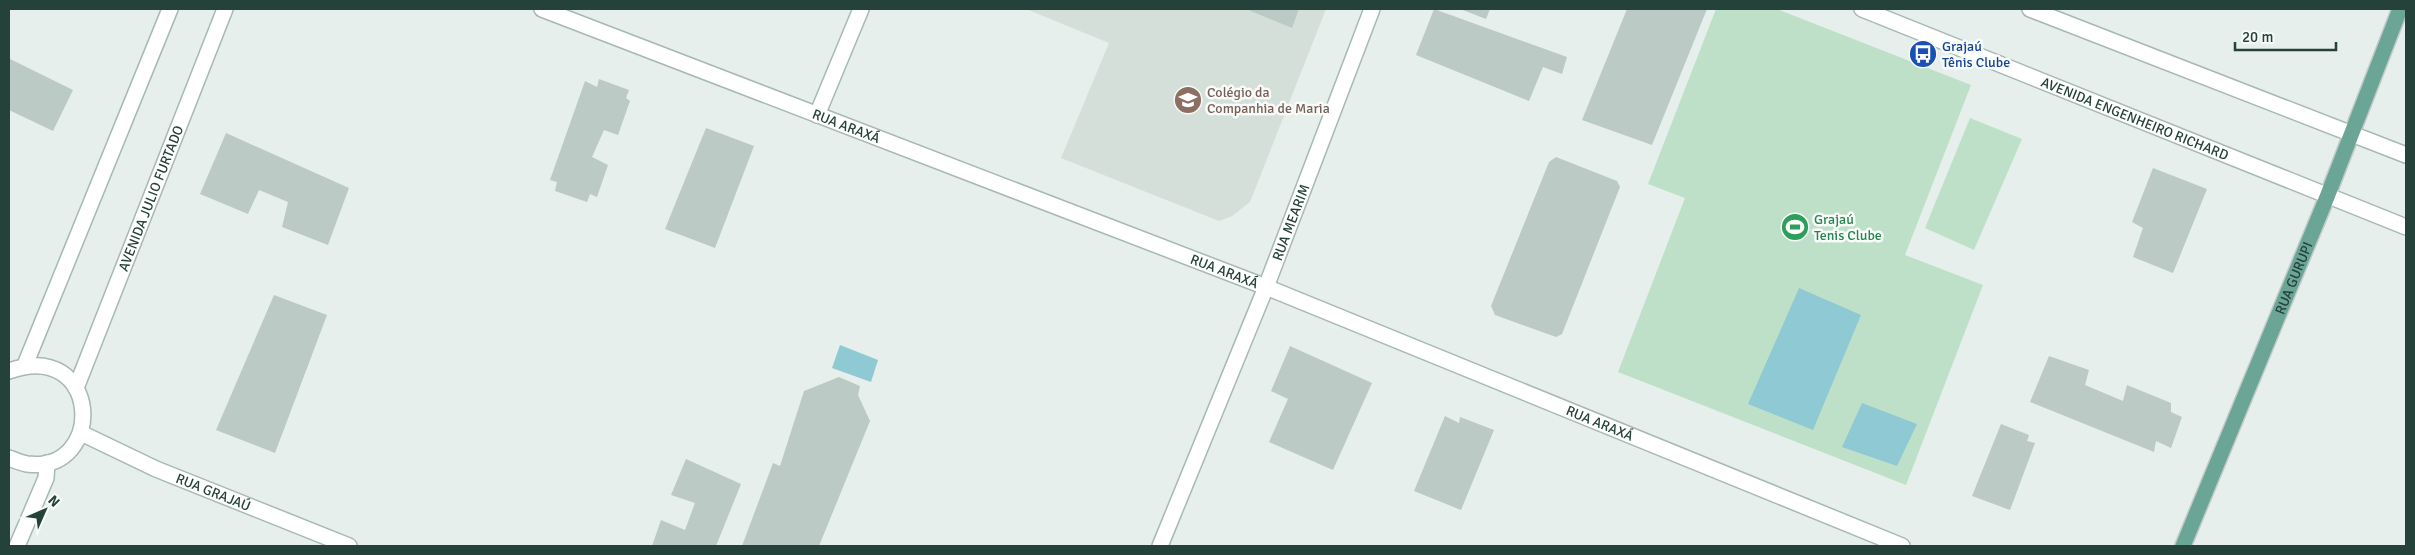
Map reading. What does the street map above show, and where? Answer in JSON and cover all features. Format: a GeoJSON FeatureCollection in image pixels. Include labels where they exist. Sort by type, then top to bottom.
{"type":"FeatureCollection","features":[{"type":"Feature","properties":{"kind":"main road","name":"RUA GURUPI"},"geometry":{"type":"LineString","coordinates":[[2183,546],[2327,197],[2400,9]]}},
{"type":"Feature","properties":{"kind":"street"},"geometry":{"type":"LineString","coordinates":[[25,365],[170,9]]}},
{"type":"Feature","properties":{"kind":"street","name":"AVENIDA JULIO FURTADO"},"geometry":{"type":"LineString","coordinates":[[76,388],[225,9]]}},
{"type":"Feature","properties":{"kind":"street","name":"RUA ARAXÁ"},"geometry":{"type":"LineString","coordinates":[[542,9],[1266,287],[1902,546]]}},
{"type":"Feature","properties":{"kind":"street"},"geometry":{"type":"LineString","coordinates":[[817,115],[861,9]]}},
{"type":"Feature","properties":{"kind":"street","name":"RUA MEARIM"},"geometry":{"type":"LineString","coordinates":[[1160,546],[1266,287],[1372,9]]}},
{"type":"Feature","properties":{"kind":"street","name":"AVENIDA ENGENHEIRO RICHARD"},"geometry":{"type":"LineString","coordinates":[[1862,9],[2327,197],[2406,227]]}},
{"type":"Feature","properties":{"kind":"street"},"geometry":{"type":"LineString","coordinates":[[2030,9],[2406,155]]}},
{"type":"Feature","properties":{"kind":"street"},"geometry":{"type":"LineString","coordinates":[[9,371],[25,365],[45,366],[63,374],[76,388],[84,410],[81,434],[73,447],[61,457],[47,463],[27,464],[9,458]]}},
{"type":"Feature","properties":{"kind":"street","name":"RUA GRAJAÚ"},"geometry":{"type":"LineString","coordinates":[[81,434],[156,469],[349,546]]}},
{"type":"Feature","properties":{"kind":"street"},"geometry":{"type":"LineString","coordinates":[[17,546],[46,478],[47,463]]}},
{"type":"Feature","properties":{"kind":"shaded area","name":"Colégio da Companhia de Maria"},"geometry":{"type":"Polygon","coordinates":[[[1026,9],[1326,9],[1250,202],[1232,216],[1219,221],[1061,158],[1109,43],[1026,9]]]}},
{"type":"Feature","properties":{"kind":"green space","name":"Grajaú Tenis Clube"},"geometry":{"type":"Polygon","coordinates":[[[1716,9],[1777,9],[1971,85],[1905,255],[1983,285],[1906,485],[1618,372],[1685,198],[1648,184],[1716,9]]]}},
{"type":"Feature","properties":{"kind":"green space"},"geometry":{"type":"Polygon","coordinates":[[[1970,118],[2022,139],[1974,250],[1925,228],[1970,118]]]}},
{"type":"Feature","properties":{"kind":"water"},"geometry":{"type":"Polygon","coordinates":[[[1799,288],[1861,315],[1813,430],[1748,404],[1799,288]]]}},
{"type":"Feature","properties":{"kind":"water"},"geometry":{"type":"Polygon","coordinates":[[[840,345],[878,360],[871,382],[832,368],[840,345]]]}},
{"type":"Feature","properties":{"kind":"water"},"geometry":{"type":"Polygon","coordinates":[[[1862,403],[1917,424],[1897,466],[1842,447],[1862,403]]]}},
{"type":"Feature","properties":{"kind":"building"},"geometry":{"type":"Polygon","coordinates":[[[1246,9],[1299,9],[1292,28],[1246,9]]]}},
{"type":"Feature","properties":{"kind":"building"},"geometry":{"type":"Polygon","coordinates":[[[1434,9],[1567,57],[1562,74],[1543,67],[1529,101],[1416,55],[1434,9]]]}},
{"type":"Feature","properties":{"kind":"building"},"geometry":{"type":"Polygon","coordinates":[[[1460,9],[1490,9],[1486,19],[1460,9]]]}},
{"type":"Feature","properties":{"kind":"building"},"geometry":{"type":"Polygon","coordinates":[[[1627,9],[1707,9],[1652,145],[1582,120],[1627,9]]]}},
{"type":"Feature","properties":{"kind":"building"},"geometry":{"type":"Polygon","coordinates":[[[10,59],[73,90],[53,131],[9,110],[10,59]]]}},
{"type":"Feature","properties":{"kind":"building"},"geometry":{"type":"Polygon","coordinates":[[[599,79],[629,90],[626,98],[630,101],[618,135],[604,130],[592,157],[608,165],[597,197],[590,194],[587,202],[555,191],[557,182],[550,180],[585,81],[597,87],[599,79]]]}},
{"type":"Feature","properties":{"kind":"building"},"geometry":{"type":"Polygon","coordinates":[[[706,128],[754,146],[715,248],[665,229],[706,128]]]}},
{"type":"Feature","properties":{"kind":"building"},"geometry":{"type":"Polygon","coordinates":[[[226,133],[349,188],[328,245],[282,227],[288,202],[259,190],[248,214],[200,194],[226,133]]]}},
{"type":"Feature","properties":{"kind":"building"},"geometry":{"type":"Polygon","coordinates":[[[1556,157],[1617,181],[1620,187],[1562,334],[1556,337],[1495,315],[1491,306],[1549,162],[1556,157]]]}},
{"type":"Feature","properties":{"kind":"building"},"geometry":{"type":"Polygon","coordinates":[[[2153,168],[2207,189],[2173,273],[2133,257],[2143,228],[2132,222],[2153,168]]]}},
{"type":"Feature","properties":{"kind":"building"},"geometry":{"type":"Polygon","coordinates":[[[274,295],[327,315],[275,453],[216,430],[274,295]]]}},
{"type":"Feature","properties":{"kind":"building"},"geometry":{"type":"Polygon","coordinates":[[[1290,346],[1372,383],[1333,470],[1269,442],[1288,399],[1271,391],[1290,346]]]}},
{"type":"Feature","properties":{"kind":"building"},"geometry":{"type":"Polygon","coordinates":[[[2049,356],[2089,370],[2085,385],[2123,401],[2127,385],[2171,403],[2171,412],[2182,417],[2171,448],[2156,441],[2154,452],[2030,402],[2049,356]]]}},
{"type":"Feature","properties":{"kind":"building"},"geometry":{"type":"Polygon","coordinates":[[[839,377],[860,386],[858,395],[870,421],[819,546],[742,546],[773,463],[780,466],[804,391],[839,377]]]}},
{"type":"Feature","properties":{"kind":"building"},"geometry":{"type":"Polygon","coordinates":[[[1445,416],[1459,423],[1460,417],[1494,430],[1461,510],[1414,491],[1445,416]]]}},
{"type":"Feature","properties":{"kind":"building"},"geometry":{"type":"Polygon","coordinates":[[[2001,424],[2029,435],[2027,441],[2035,443],[2010,510],[1972,496],[2001,424]]]}},
{"type":"Feature","properties":{"kind":"building"},"geometry":{"type":"Polygon","coordinates":[[[686,459],[741,484],[716,546],[652,546],[661,520],[685,530],[695,503],[671,495],[686,459]]]}},
{"type":"Feature","properties":{"kind":"place","name":"Grajaú Tênis Clube"},"geometry":{"type":"Point","coordinates":[1923,54]}},
{"type":"Feature","properties":{"kind":"place","name":"Colégio da Companhia de Maria"},"geometry":{"type":"Point","coordinates":[1188,100]}},
{"type":"Feature","properties":{"kind":"place","name":"Grajaú Tenis Clube"},"geometry":{"type":"Point","coordinates":[1795,227]}}]}
